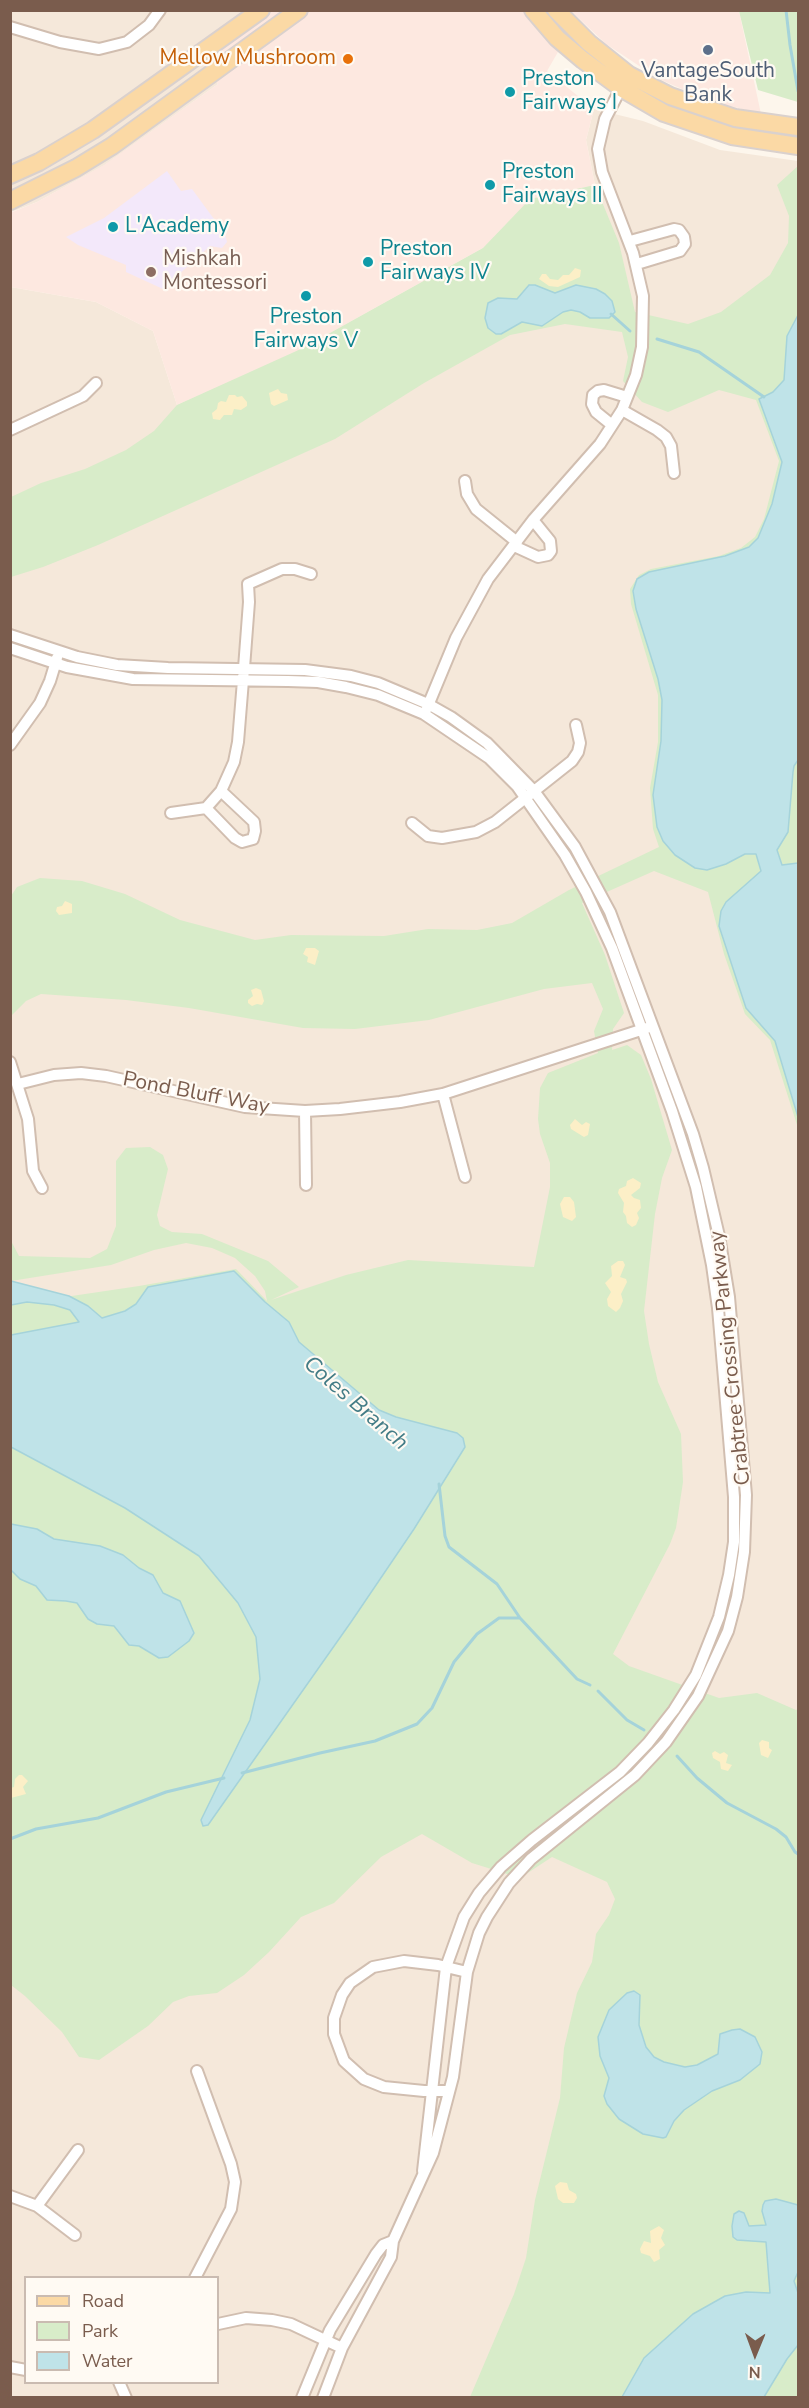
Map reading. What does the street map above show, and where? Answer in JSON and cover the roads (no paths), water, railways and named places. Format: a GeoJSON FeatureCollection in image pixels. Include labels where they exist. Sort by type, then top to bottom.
{"type":"FeatureCollection","features":[{"type":"Feature","properties":{"kind":"main road"},"geometry":{"type":"LineString","coordinates":[[11,173],[39,162],[93,130],[261,10]]}},
{"type":"Feature","properties":{"kind":"main road"},"geometry":{"type":"LineString","coordinates":[[15,199],[112,146],[298,10]]}},
{"type":"Feature","properties":{"kind":"main road"},"geometry":{"type":"LineString","coordinates":[[533,10],[557,38],[621,88],[664,113],[707,129],[750,139],[798,146]]}},
{"type":"Feature","properties":{"kind":"main road"},"geometry":{"type":"LineString","coordinates":[[556,10],[589,43],[629,75],[670,96],[735,118],[798,127]]}},
{"type":"Feature","properties":{"kind":"street"},"geometry":{"type":"LineString","coordinates":[[10,27],[60,42],[99,49],[127,42],[149,25],[160,10]]}},
{"type":"Feature","properties":{"kind":"street"},"geometry":{"type":"LineString","coordinates":[[426,709],[456,638],[476,598],[533,520],[584,463],[612,425],[622,410],[640,360],[643,296],[637,264],[602,172],[598,149],[604,119],[621,88]]}},
{"type":"Feature","properties":{"kind":"street"},"geometry":{"type":"LineString","coordinates":[[11,173],[15,199]]}},
{"type":"Feature","properties":{"kind":"street"},"geometry":{"type":"LineString","coordinates":[[630,241],[674,229],[679,230],[684,237],[685,244],[680,251],[637,264]]}},
{"type":"Feature","properties":{"kind":"street"},"geometry":{"type":"LineString","coordinates":[[10,430],[83,396],[96,383]]}},
{"type":"Feature","properties":{"kind":"street"},"geometry":{"type":"LineString","coordinates":[[612,425],[596,412],[592,404],[593,394],[604,390],[627,397]]}},
{"type":"Feature","properties":{"kind":"street"},"geometry":{"type":"LineString","coordinates":[[622,410],[666,437],[671,446],[674,473]]}},
{"type":"Feature","properties":{"kind":"street"},"geometry":{"type":"LineString","coordinates":[[465,481],[467,494],[476,509],[515,544],[538,557],[548,555],[551,551],[550,541],[533,520]]}},
{"type":"Feature","properties":{"kind":"street"},"geometry":{"type":"LineString","coordinates":[[171,813],[194,812],[206,808],[220,791],[234,762],[243,681],[249,602],[248,584],[282,569],[295,569],[311,574]]}},
{"type":"Feature","properties":{"kind":"street","name":"Crabtree Crossing Parkway"},"geometry":{"type":"LineString","coordinates":[[10,635],[81,670],[133,679],[288,681],[334,684],[451,717],[487,743],[575,847],[598,886],[621,938],[704,1168],[715,1214],[726,1280],[746,1489],[745,1539],[728,1631],[707,1678],[678,1726],[635,1774],[521,1869],[487,1917],[479,1933],[467,1972],[449,2091],[433,2153],[415,2197],[393,2241],[391,2257],[342,2348],[323,2397]]}},
{"type":"Feature","properties":{"kind":"street","name":"Crabtree Crossing Parkway"},"geometry":{"type":"LineString","coordinates":[[10,648],[57,657],[141,667],[305,670],[351,676],[386,687],[426,709]]}},
{"type":"Feature","properties":{"kind":"street"},"geometry":{"type":"LineString","coordinates":[[10,745],[40,703],[57,657]]}},
{"type":"Feature","properties":{"kind":"street"},"geometry":{"type":"LineString","coordinates":[[412,823],[433,838],[463,836],[495,822],[572,761],[578,753],[580,743],[576,725]]}},
{"type":"Feature","properties":{"kind":"street"},"geometry":{"type":"LineString","coordinates":[[206,808],[242,842],[253,838],[254,822],[220,791]]}},
{"type":"Feature","properties":{"kind":"street","name":"Crabtree Crossing Parkway"},"geometry":{"type":"LineString","coordinates":[[423,2174],[446,1967],[464,1917],[488,1881],[532,1840],[620,1772],[648,1743],[674,1710],[696,1675],[710,1642],[729,1575],[734,1542],[734,1497],[720,1330],[712,1264],[696,1187],[686,1153],[612,948],[584,887],[530,794]]}},
{"type":"Feature","properties":{"kind":"street","name":"Pond Bluff Way"},"geometry":{"type":"LineString","coordinates":[[18,1084],[54,1075],[87,1073],[234,1105],[305,1111],[400,1102],[443,1094],[653,1026]]}},
{"type":"Feature","properties":{"kind":"street"},"geometry":{"type":"LineString","coordinates":[[10,1062],[30,1133],[33,1171],[42,1188]]}},
{"type":"Feature","properties":{"kind":"street"},"geometry":{"type":"LineString","coordinates":[[443,1094],[465,1177]]}},
{"type":"Feature","properties":{"kind":"street"},"geometry":{"type":"LineString","coordinates":[[305,1111],[306,1185]]}},
{"type":"Feature","properties":{"kind":"street"},"geometry":{"type":"LineString","coordinates":[[449,2091],[384,2087],[364,2079],[344,2061],[334,2034],[334,2018],[339,2000],[350,1983],[373,1967],[404,1961],[467,1972]]}},
{"type":"Feature","properties":{"kind":"street"},"geometry":{"type":"LineString","coordinates":[[196,2276],[231,2209],[235,2182],[231,2164],[197,2071]]}},
{"type":"Feature","properties":{"kind":"street"},"geometry":{"type":"LineString","coordinates":[[37,2206],[78,2151]]}},
{"type":"Feature","properties":{"kind":"street"},"geometry":{"type":"LineString","coordinates":[[10,2196],[37,2206],[75,2235]]}},
{"type":"Feature","properties":{"kind":"street","name":"Crabtree Crossing Parkway"},"geometry":{"type":"LineString","coordinates":[[302,2397],[324,2340],[376,2254],[383,2245],[393,2241]]}},
{"type":"Feature","properties":{"kind":"street"},"geometry":{"type":"LineString","coordinates":[[219,2324],[246,2318],[272,2320],[291,2324],[342,2348]]}},
{"type":"Feature","properties":{"kind":"water"},"geometry":{"type":"Polygon","coordinates":[[[529,285],[555,293],[576,285],[596,289],[612,301],[615,312],[609,318],[590,318],[571,310],[563,312],[542,326],[522,322],[501,334],[496,334],[488,328],[485,318],[488,303],[498,298],[517,299],[529,285]]]}},
{"type":"Feature","properties":{"kind":"water"},"geometry":{"type":"Polygon","coordinates":[[[798,315],[798,760],[793,772],[788,832],[777,850],[782,865],[798,863],[798,1117],[775,1041],[746,1008],[719,926],[721,911],[726,902],[761,871],[756,854],[745,854],[726,864],[707,870],[695,868],[675,855],[663,841],[657,827],[653,795],[661,741],[662,700],[633,591],[637,579],[649,572],[725,556],[749,547],[758,538],[772,504],[782,462],[759,399],[773,392],[784,380],[787,336],[798,315]]]}},
{"type":"Feature","properties":{"kind":"water"},"geometry":{"type":"Polygon","coordinates":[[[234,1271],[289,1322],[299,1342],[379,1410],[396,1417],[457,1433],[463,1438],[465,1447],[414,1529],[351,1622],[208,1825],[203,1826],[201,1820],[250,1720],[260,1679],[256,1637],[238,1603],[199,1556],[125,1508],[11,1447],[11,1335],[79,1322],[70,1310],[54,1305],[27,1302],[11,1305],[11,1281],[69,1296],[88,1306],[102,1318],[125,1311],[136,1304],[148,1287],[234,1271]]]}},
{"type":"Feature","properties":{"kind":"water"},"geometry":{"type":"Polygon","coordinates":[[[11,1524],[37,1529],[54,1539],[100,1546],[123,1555],[139,1568],[153,1575],[163,1593],[180,1601],[194,1633],[189,1641],[168,1657],[159,1658],[139,1646],[129,1645],[114,1626],[97,1624],[88,1619],[77,1603],[47,1600],[36,1586],[20,1579],[11,1570],[11,1524]]]}},
{"type":"Feature","properties":{"kind":"water"},"geometry":{"type":"Polygon","coordinates":[[[634,1991],[640,1995],[639,2025],[646,2047],[654,2057],[664,2062],[685,2067],[697,2065],[718,2054],[720,2034],[740,2029],[755,2037],[762,2052],[760,2064],[740,2080],[712,2091],[684,2110],[674,2121],[666,2137],[663,2138],[643,2134],[619,2119],[607,2104],[604,2096],[609,2078],[600,2056],[598,2037],[609,2010],[627,1993],[634,1991]]]}},
{"type":"Feature","properties":{"kind":"water"},"geometry":{"type":"Polygon","coordinates":[[[776,2199],[798,2205],[798,2272],[794,2281],[798,2293],[798,2345],[764,2397],[622,2397],[644,2358],[693,2314],[725,2296],[746,2292],[770,2293],[766,2242],[737,2240],[733,2237],[732,2226],[734,2214],[739,2211],[744,2213],[749,2226],[766,2225],[762,2211],[763,2205],[765,2201],[776,2199]]]}},
{"type":"Feature","properties":{"kind":"waterway"},"geometry":{"type":"LineString","coordinates":[[786,10],[798,91]]}},
{"type":"Feature","properties":{"kind":"waterway"},"geometry":{"type":"LineString","coordinates":[[611,314],[630,331]]}},
{"type":"Feature","properties":{"kind":"waterway"},"geometry":{"type":"LineString","coordinates":[[657,339],[699,352],[764,397]]}},
{"type":"Feature","properties":{"kind":"waterway","name":"Coles Branch"},"geometry":{"type":"LineString","coordinates":[[439,1484],[445,1536],[449,1547],[497,1584],[520,1618],[577,1679],[590,1685]]}},
{"type":"Feature","properties":{"kind":"waterway"},"geometry":{"type":"LineString","coordinates":[[242,1773],[375,1741],[417,1724],[432,1708],[454,1662],[477,1634],[499,1618],[520,1618]]}},
{"type":"Feature","properties":{"kind":"waterway","name":"Coles Branch"},"geometry":{"type":"LineString","coordinates":[[598,1691],[627,1720],[644,1730]]}},
{"type":"Feature","properties":{"kind":"waterway","name":"Coles Branch"},"geometry":{"type":"LineString","coordinates":[[677,1756],[697,1778],[727,1803],[776,1829],[786,1837],[798,1854]]}},
{"type":"Feature","properties":{"kind":"waterway"},"geometry":{"type":"LineString","coordinates":[[10,1839],[36,1829],[98,1818],[166,1792],[224,1778]]}},
{"type":"Feature","properties":{"kind":"place","name":"VantageSouth Bank"},"geometry":{"type":"Point","coordinates":[708,50]}},
{"type":"Feature","properties":{"kind":"place","name":"Mellow Mushroom"},"geometry":{"type":"Point","coordinates":[348,59]}},
{"type":"Feature","properties":{"kind":"place","name":"Preston Fairways I"},"geometry":{"type":"Point","coordinates":[510,92]}},
{"type":"Feature","properties":{"kind":"place","name":"Preston Fairways II"},"geometry":{"type":"Point","coordinates":[490,185]}},
{"type":"Feature","properties":{"kind":"place","name":"L'Academy"},"geometry":{"type":"Point","coordinates":[113,227]}},
{"type":"Feature","properties":{"kind":"place","name":"Preston Fairways IV"},"geometry":{"type":"Point","coordinates":[368,262]}},
{"type":"Feature","properties":{"kind":"place","name":"Mishkah Montessori"},"geometry":{"type":"Point","coordinates":[151,272]}},
{"type":"Feature","properties":{"kind":"place","name":"Preston Fairways V"},"geometry":{"type":"Point","coordinates":[306,296]}}]}
